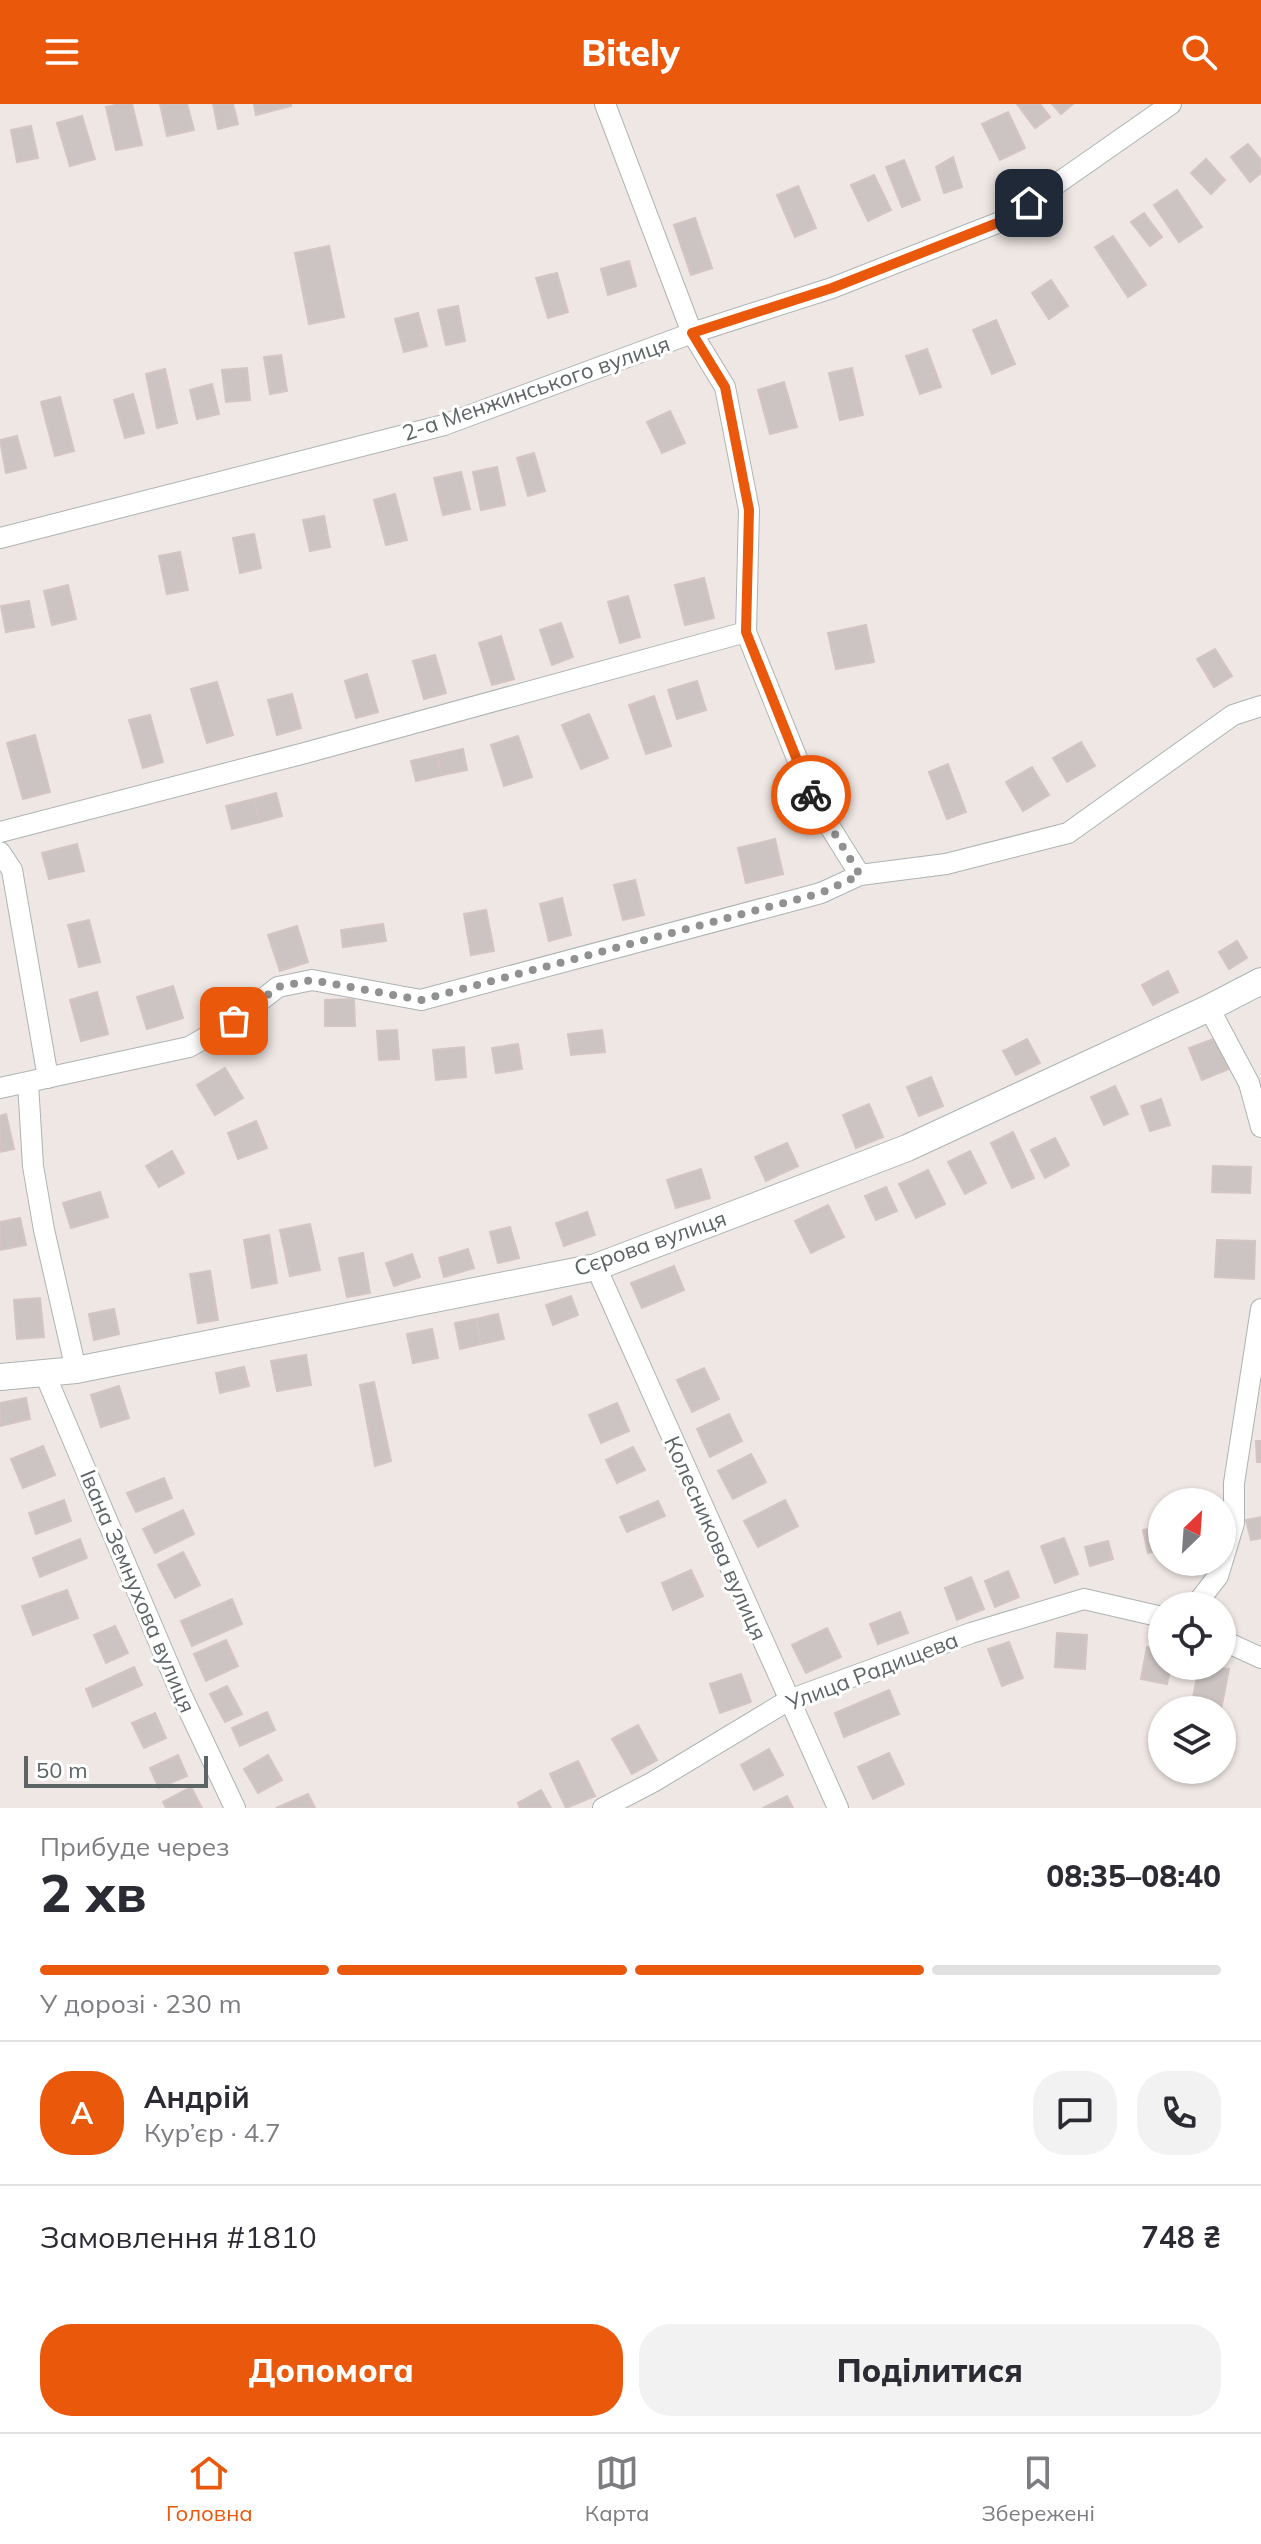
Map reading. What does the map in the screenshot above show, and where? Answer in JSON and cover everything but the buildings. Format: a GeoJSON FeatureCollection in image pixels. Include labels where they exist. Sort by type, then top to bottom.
{"type":"FeatureCollection","features":[{"type":"Feature","properties":{"kind":"street"},"geometry":{"type":"LineString","coordinates":[[605,104],[692,333],[725,387],[749,510],[746,632],[815,803],[860,875]]}},
{"type":"Feature","properties":{"kind":"street","name":"2-а Менжинського вулиця"},"geometry":{"type":"LineString","coordinates":[[0,538],[444,425],[692,333],[832,288],[1005,220],[1171,104]]}},
{"type":"Feature","properties":{"kind":"street"},"geometry":{"type":"LineString","coordinates":[[0,832],[320,749],[746,632]]}},
{"type":"Feature","properties":{"kind":"street"},"geometry":{"type":"LineString","coordinates":[[0,1088],[189,1047],[234,1021],[278,987],[312,980],[421,1000],[821,893],[860,875],[946,864],[1068,833],[1233,715],[1261,706]]}},
{"type":"Feature","properties":{"kind":"street"},"geometry":{"type":"LineString","coordinates":[[0,852],[12,870],[48,1078]]}},
{"type":"Feature","properties":{"kind":"street","name":"Сєрова вулиця"},"geometry":{"type":"LineString","coordinates":[[0,1377],[76,1370],[596,1267],[907,1148],[1261,981]]}},
{"type":"Feature","properties":{"kind":"street"},"geometry":{"type":"LineString","coordinates":[[1209,1008],[1249,1083],[1261,1127]]}},
{"type":"Feature","properties":{"kind":"street"},"geometry":{"type":"LineString","coordinates":[[28,1083],[33,1166],[44,1230],[76,1370]]}},
{"type":"Feature","properties":{"kind":"street","name":"Колесникова вулиця"},"geometry":{"type":"LineString","coordinates":[[596,1267],[838,1808]]}},
{"type":"Feature","properties":{"kind":"street"},"geometry":{"type":"LineString","coordinates":[[1206,1592],[1218,1576],[1234,1523],[1234,1483],[1261,1309]]}},
{"type":"Feature","properties":{"kind":"street","name":"Івана Земнухова вулиця"},"geometry":{"type":"LineString","coordinates":[[44,1372],[181,1694],[235,1808]]}},
{"type":"Feature","properties":{"kind":"street","name":"Улица Радищева"},"geometry":{"type":"LineString","coordinates":[[603,1808],[653,1782],[789,1700],[971,1633],[1084,1599],[1148,1614]]}},
{"type":"Feature","properties":{"kind":"street"},"geometry":{"type":"LineString","coordinates":[[1236,1646],[1261,1658]]}},
{"type":"Feature","properties":{"kind":"way so far"},"geometry":{"type":"LineString","coordinates":[[234,1021],[278,987],[312,980],[421,1000],[821,893],[860,875],[811,795]]}},
{"type":"Feature","properties":{"kind":"route"},"geometry":{"type":"LineString","coordinates":[[811,795],[746,632],[749,510],[725,387],[692,333],[832,288],[1005,220],[1029,203]]}}]}
